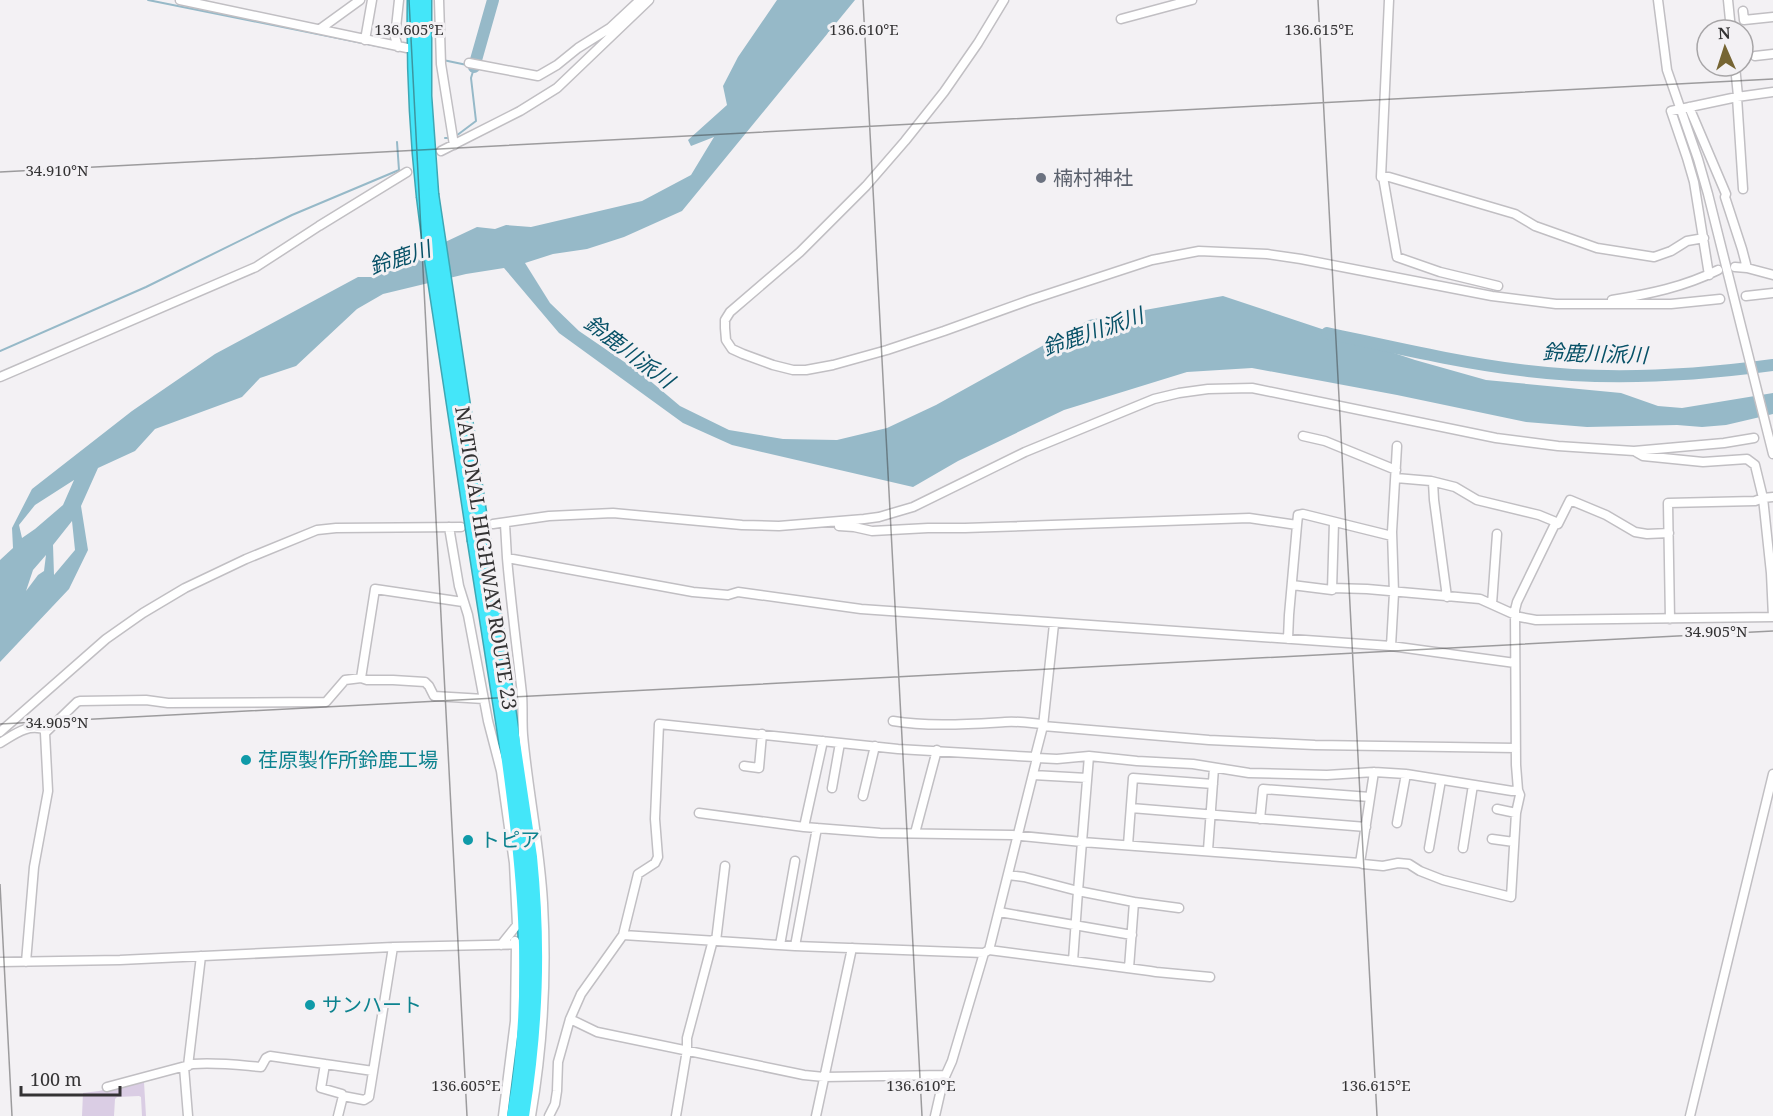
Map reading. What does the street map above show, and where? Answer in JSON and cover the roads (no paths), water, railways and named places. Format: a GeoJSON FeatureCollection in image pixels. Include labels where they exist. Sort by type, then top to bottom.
{"type":"FeatureCollection","features":[{"type":"Feature","properties":{"kind":"highway","name":"NATIONAL HIGHWAY ROUTE 23"},"geometry":{"type":"LineString","coordinates":[[414,0],[417,144],[428,195],[535,894],[526,944],[521,1000],[521,1067],[513,1116]]}},
{"type":"Feature","properties":{"kind":"highway","name":"NATIONAL HIGHWAY ROUTE 23"},"geometry":{"type":"LineString","coordinates":[[425,0],[424,96],[428,195]]}},
{"type":"Feature","properties":{"kind":"highway","name":"NATIONAL HIGHWAY ROUTE 23"},"geometry":{"type":"LineString","coordinates":[[523,1116],[537,986],[526,944]]}},
{"type":"Feature","properties":{"kind":"street"},"geometry":{"type":"LineString","coordinates":[[180,0],[402,47],[395,37],[399,0]]}},
{"type":"Feature","properties":{"kind":"street"},"geometry":{"type":"LineString","coordinates":[[320,28],[360,0]]}},
{"type":"Feature","properties":{"kind":"street"},"geometry":{"type":"LineString","coordinates":[[365,40],[372,0]]}},
{"type":"Feature","properties":{"kind":"street"},"geometry":{"type":"LineString","coordinates":[[439,0],[441,58],[453,144]]}},
{"type":"Feature","properties":{"kind":"street"},"geometry":{"type":"LineString","coordinates":[[469,63],[538,76],[609,28],[640,0]]}},
{"type":"Feature","properties":{"kind":"street"},"geometry":{"type":"LineString","coordinates":[[441,152],[520,111],[557,88],[649,0]]}},
{"type":"Feature","properties":{"kind":"street"},"geometry":{"type":"LineString","coordinates":[[1004,0],[944,92],[898,150],[860,193],[800,252],[730,312],[725,320],[725,328],[726,340],[732,349],[793,370],[806,370],[887,351],[1152,260],[1199,251],[1267,254],[1301,259],[1492,296],[1556,304],[1671,304],[1720,299]]}},
{"type":"Feature","properties":{"kind":"street"},"geometry":{"type":"LineString","coordinates":[[1121,18],[1192,0]]}},
{"type":"Feature","properties":{"kind":"street"},"geometry":{"type":"LineString","coordinates":[[1389,0],[1381,177],[1383,177],[1397,257],[1440,272],[1498,286]]}},
{"type":"Feature","properties":{"kind":"street"},"geometry":{"type":"LineString","coordinates":[[1658,0],[1667,70],[1726,194],[1747,268]]}},
{"type":"Feature","properties":{"kind":"street"},"geometry":{"type":"LineString","coordinates":[[1728,0],[1730,18]]}},
{"type":"Feature","properties":{"kind":"street"},"geometry":{"type":"LineString","coordinates":[[1743,11],[1744,20],[1773,17]]}},
{"type":"Feature","properties":{"kind":"street"},"geometry":{"type":"LineString","coordinates":[[429,52],[441,58]]}},
{"type":"Feature","properties":{"kind":"street"},"geometry":{"type":"LineString","coordinates":[[1755,56],[1773,54]]}},
{"type":"Feature","properties":{"kind":"street"},"geometry":{"type":"LineString","coordinates":[[1736,78],[1743,189]]}},
{"type":"Feature","properties":{"kind":"street"},"geometry":{"type":"LineString","coordinates":[[1709,275],[1694,182],[1671,111],[1773,92]]}},
{"type":"Feature","properties":{"kind":"street"},"geometry":{"type":"LineString","coordinates":[[1684,108],[1708,194],[1773,454]]}},
{"type":"Feature","properties":{"kind":"street"},"geometry":{"type":"LineString","coordinates":[[0,377],[256,267],[406,172]]}},
{"type":"Feature","properties":{"kind":"street"},"geometry":{"type":"LineString","coordinates":[[1383,177],[1438,190],[1515,214],[1535,226],[1597,248],[1654,258],[1687,241],[1704,238]]}},
{"type":"Feature","properties":{"kind":"street"},"geometry":{"type":"LineString","coordinates":[[1735,267],[1773,275]]}},
{"type":"Feature","properties":{"kind":"street"},"geometry":{"type":"LineString","coordinates":[[1592,304],[1662,291],[1718,270]]}},
{"type":"Feature","properties":{"kind":"street"},"geometry":{"type":"LineString","coordinates":[[1746,296],[1773,293]]}},
{"type":"Feature","properties":{"kind":"street"},"geometry":{"type":"LineString","coordinates":[[493,524],[549,516],[613,513],[742,525],[779,526],[879,517],[913,507],[1000,464],[1154,399],[1208,389],[1252,388],[1529,443],[1634,451],[1754,438]]}},
{"type":"Feature","properties":{"kind":"street"},"geometry":{"type":"LineString","coordinates":[[1303,436],[1325,441],[1396,474],[1460,489],[1477,500],[1539,515],[1558,524],[1570,500],[1606,515],[1635,532],[1669,533]]}},
{"type":"Feature","properties":{"kind":"street"},"geometry":{"type":"LineString","coordinates":[[1391,646],[1394,593],[1392,536],[1398,446]]}},
{"type":"Feature","properties":{"kind":"street"},"geometry":{"type":"LineString","coordinates":[[1292,585],[1332,590],[1332,588],[1367,590],[1480,599],[1521,617],[1536,620],[1773,617],[1763,498],[1755,465],[1748,459],[1703,462],[1643,456],[1634,451]]}},
{"type":"Feature","properties":{"kind":"street"},"geometry":{"type":"LineString","coordinates":[[1433,482],[1447,597]]}},
{"type":"Feature","properties":{"kind":"street"},"geometry":{"type":"LineString","coordinates":[[1670,619],[1668,503],[1755,501],[1773,497]]}},
{"type":"Feature","properties":{"kind":"street"},"geometry":{"type":"LineString","coordinates":[[1288,639],[1298,515],[1303,514],[1392,536]]}},
{"type":"Feature","properties":{"kind":"street"},"geometry":{"type":"LineString","coordinates":[[829,522],[837,526],[854,526],[872,531],[1248,518],[1297,525]]}},
{"type":"Feature","properties":{"kind":"street"},"geometry":{"type":"LineString","coordinates":[[1332,588],[1334,522]]}},
{"type":"Feature","properties":{"kind":"street"},"geometry":{"type":"LineString","coordinates":[[699,813],[804,827],[880,833],[980,835],[984,833],[1360,862],[1379,866],[1403,863],[1443,880],[1511,897],[1516,813],[1520,795],[1516,748],[1515,613],[1520,594],[1556,522]]}},
{"type":"Feature","properties":{"kind":"street"},"geometry":{"type":"LineString","coordinates":[[505,524],[512,618],[522,697],[523,734],[543,902],[542,1028],[531,1116]]}},
{"type":"Feature","properties":{"kind":"street"},"geometry":{"type":"LineString","coordinates":[[449,527],[488,721],[501,771],[514,863],[517,925],[501,945]]}},
{"type":"Feature","properties":{"kind":"street"},"geometry":{"type":"LineString","coordinates":[[0,732],[106,639],[142,613],[185,588],[246,559],[317,530],[461,527]]}},
{"type":"Feature","properties":{"kind":"street"},"geometry":{"type":"LineString","coordinates":[[1492,604],[1497,534]]}},
{"type":"Feature","properties":{"kind":"street"},"geometry":{"type":"LineString","coordinates":[[507,558],[693,592],[728,595],[738,592],[861,609],[1054,624],[1391,646],[1515,663]]}},
{"type":"Feature","properties":{"kind":"street"},"geometry":{"type":"LineString","coordinates":[[361,678],[375,589],[463,602]]}},
{"type":"Feature","properties":{"kind":"street"},"geometry":{"type":"LineString","coordinates":[[935,1116],[945,1075],[952,1060],[999,912],[1033,775],[1043,725],[1054,624]]}},
{"type":"Feature","properties":{"kind":"street"},"geometry":{"type":"LineString","coordinates":[[26,962],[34,867],[48,791],[45,733],[80,701],[326,702],[345,680],[361,678],[425,682],[434,696],[484,699]]}},
{"type":"Feature","properties":{"kind":"street"},"geometry":{"type":"LineString","coordinates":[[893,720],[904,723],[942,724],[1005,722],[1209,740],[1315,745],[1516,748]]}},
{"type":"Feature","properties":{"kind":"street"},"geometry":{"type":"LineString","coordinates":[[549,1116],[555,1104],[558,1062],[570,1020],[581,994],[623,935],[638,874],[655,863],[658,857],[655,819],[659,724],[875,746],[1036,758],[1089,756],[1193,764],[1249,773],[1406,774],[1512,791],[1518,790]]}},
{"type":"Feature","properties":{"kind":"street"},"geometry":{"type":"LineString","coordinates":[[0,743],[30,727],[46,730]]}},
{"type":"Feature","properties":{"kind":"street"},"geometry":{"type":"LineString","coordinates":[[744,766],[759,768],[762,734]]}},
{"type":"Feature","properties":{"kind":"street"},"geometry":{"type":"LineString","coordinates":[[804,827],[823,741]]}},
{"type":"Feature","properties":{"kind":"street"},"geometry":{"type":"LineString","coordinates":[[832,788],[840,743]]}},
{"type":"Feature","properties":{"kind":"street"},"geometry":{"type":"LineString","coordinates":[[863,796],[875,746]]}},
{"type":"Feature","properties":{"kind":"street"},"geometry":{"type":"LineString","coordinates":[[915,833],[937,750]]}},
{"type":"Feature","properties":{"kind":"street"},"geometry":{"type":"LineString","coordinates":[[1073,961],[1089,756]]}},
{"type":"Feature","properties":{"kind":"street"},"geometry":{"type":"LineString","coordinates":[[1208,850],[1214,768]]}},
{"type":"Feature","properties":{"kind":"street"},"geometry":{"type":"LineString","coordinates":[[1360,862],[1374,772]]}},
{"type":"Feature","properties":{"kind":"street"},"geometry":{"type":"LineString","coordinates":[[1397,823],[1406,774]]}},
{"type":"Feature","properties":{"kind":"street"},"geometry":{"type":"LineString","coordinates":[[1690,1116],[1773,774]]}},
{"type":"Feature","properties":{"kind":"street"},"geometry":{"type":"LineString","coordinates":[[1033,775],[1087,778]]}},
{"type":"Feature","properties":{"kind":"street"},"geometry":{"type":"LineString","coordinates":[[1128,845],[1134,778],[1213,784]]}},
{"type":"Feature","properties":{"kind":"street"},"geometry":{"type":"LineString","coordinates":[[1429,848],[1441,780]]}},
{"type":"Feature","properties":{"kind":"street"},"geometry":{"type":"LineString","coordinates":[[1463,848],[1473,784]]}},
{"type":"Feature","properties":{"kind":"street"},"geometry":{"type":"LineString","coordinates":[[1260,819],[1263,789],[1370,797]]}},
{"type":"Feature","properties":{"kind":"street"},"geometry":{"type":"LineString","coordinates":[[1131,808],[1366,826]]}},
{"type":"Feature","properties":{"kind":"street"},"geometry":{"type":"LineString","coordinates":[[1497,809],[1516,813]]}},
{"type":"Feature","properties":{"kind":"street"},"geometry":{"type":"LineString","coordinates":[[795,946],[817,828]]}},
{"type":"Feature","properties":{"kind":"street"},"geometry":{"type":"LineString","coordinates":[[1492,839],[1514,843]]}},
{"type":"Feature","properties":{"kind":"street"},"geometry":{"type":"LineString","coordinates":[[780,945],[795,861]]}},
{"type":"Feature","properties":{"kind":"street"},"geometry":{"type":"LineString","coordinates":[[676,1116],[687,1038],[715,940],[725,866]]}},
{"type":"Feature","properties":{"kind":"street"},"geometry":{"type":"LineString","coordinates":[[1008,875],[1134,902],[1179,908]]}},
{"type":"Feature","properties":{"kind":"street"},"geometry":{"type":"LineString","coordinates":[[1129,968],[1134,902]]}},
{"type":"Feature","properties":{"kind":"street"},"geometry":{"type":"LineString","coordinates":[[999,912],[1132,935]]}},
{"type":"Feature","properties":{"kind":"street"},"geometry":{"type":"LineString","coordinates":[[511,932],[526,944]]}},
{"type":"Feature","properties":{"kind":"street"},"geometry":{"type":"LineString","coordinates":[[623,935],[795,946],[986,951],[1210,977]]}},
{"type":"Feature","properties":{"kind":"street"},"geometry":{"type":"LineString","coordinates":[[0,962],[201,956],[393,946],[526,944]]}},
{"type":"Feature","properties":{"kind":"street"},"geometry":{"type":"LineString","coordinates":[[503,1116],[521,1000],[515,995],[516,955],[526,944]]}},
{"type":"Feature","properties":{"kind":"street"},"geometry":{"type":"LineString","coordinates":[[501,945],[507,953],[516,955]]}},
{"type":"Feature","properties":{"kind":"street"},"geometry":{"type":"LineString","coordinates":[[325,1064],[321,1088],[364,1100],[369,1097],[393,946]]}},
{"type":"Feature","properties":{"kind":"street"},"geometry":{"type":"LineString","coordinates":[[816,1116],[852,948]]}},
{"type":"Feature","properties":{"kind":"street"},"geometry":{"type":"LineString","coordinates":[[188,1116],[186,1066],[201,956]]}},
{"type":"Feature","properties":{"kind":"street"},"geometry":{"type":"LineString","coordinates":[[570,1020],[597,1032],[793,1073],[824,1077],[945,1075]]}},
{"type":"Feature","properties":{"kind":"street"},"geometry":{"type":"LineString","coordinates":[[107,1087],[206,1063],[261,1067],[266,1058],[270,1056],[373,1071]]}},
{"type":"Feature","properties":{"kind":"street"},"geometry":{"type":"LineString","coordinates":[[338,1116],[343,1096]]}},
{"type":"Feature","properties":{"kind":"water"},"geometry":{"type":"Polygon","coordinates":[[[777,0],[855,0],[682,211],[624,237],[587,249],[553,254],[525,263],[550,303],[579,331],[642,374],[680,406],[729,430],[783,439],[837,440],[887,428],[936,405],[1089,320],[1223,296],[1415,360],[1486,380],[1621,393],[1658,406],[1682,408],[1773,393],[1773,414],[1726,425],[1702,427],[1677,425],[1587,427],[1526,422],[1252,368],[1187,372],[1064,410],[958,461],[913,487],[732,445],[683,423],[559,333],[504,268],[466,274],[383,294],[357,309],[296,366],[260,378],[242,397],[155,429],[135,451],[98,468],[81,506],[88,550],[69,589],[0,662],[0,560],[13,548],[12,528],[32,489],[132,411],[215,354],[358,277],[371,277],[477,227],[495,229],[506,225],[531,227],[642,201],[691,175],[714,137],[691,146],[688,140],[727,105],[723,86],[738,57],[777,0]],[[74,480],[35,505],[19,525],[22,538],[63,505],[74,480]],[[72,521],[53,545],[54,575],[75,550],[72,521]],[[46,555],[33,570],[26,591],[44,571],[46,555]]]}},
{"type":"Feature","properties":{"kind":"waterway"},"geometry":{"type":"LineString","coordinates":[[148,0],[392,49]]}},
{"type":"Feature","properties":{"kind":"waterway"},"geometry":{"type":"LineString","coordinates":[[474,67],[493,0]]}},
{"type":"Feature","properties":{"kind":"waterway"},"geometry":{"type":"LineString","coordinates":[[443,60],[467,65]]}},
{"type":"Feature","properties":{"kind":"waterway"},"geometry":{"type":"LineString","coordinates":[[456,136],[476,121],[471,78],[474,68]]}},
{"type":"Feature","properties":{"kind":"waterway"},"geometry":{"type":"LineString","coordinates":[[445,138],[451,138]]}},
{"type":"Feature","properties":{"kind":"waterway"},"geometry":{"type":"LineString","coordinates":[[0,351],[146,287],[292,215],[399,170],[397,142]]}},
{"type":"Feature","properties":{"kind":"waterway","name":"鈴鹿川派川"},"geometry":{"type":"LineString","coordinates":[[1327,333],[1477,364],[1559,374],[1651,376],[1773,365]]}},
{"type":"Feature","properties":{"kind":"place","name":"楠村神社"},"geometry":{"type":"Point","coordinates":[1041,178]}},
{"type":"Feature","properties":{"kind":"place","name":"荏原製作所鈴鹿工場"},"geometry":{"type":"Point","coordinates":[246,760]}},
{"type":"Feature","properties":{"kind":"place","name":"トピア"},"geometry":{"type":"Point","coordinates":[468,840]}},
{"type":"Feature","properties":{"kind":"place","name":"サンハート"},"geometry":{"type":"Point","coordinates":[310,1005]}},
{"type":"Feature","properties":{"kind":"water label","name":"鈴鹿川"},"geometry":{"type":"Point","coordinates":[400,258]}}]}
